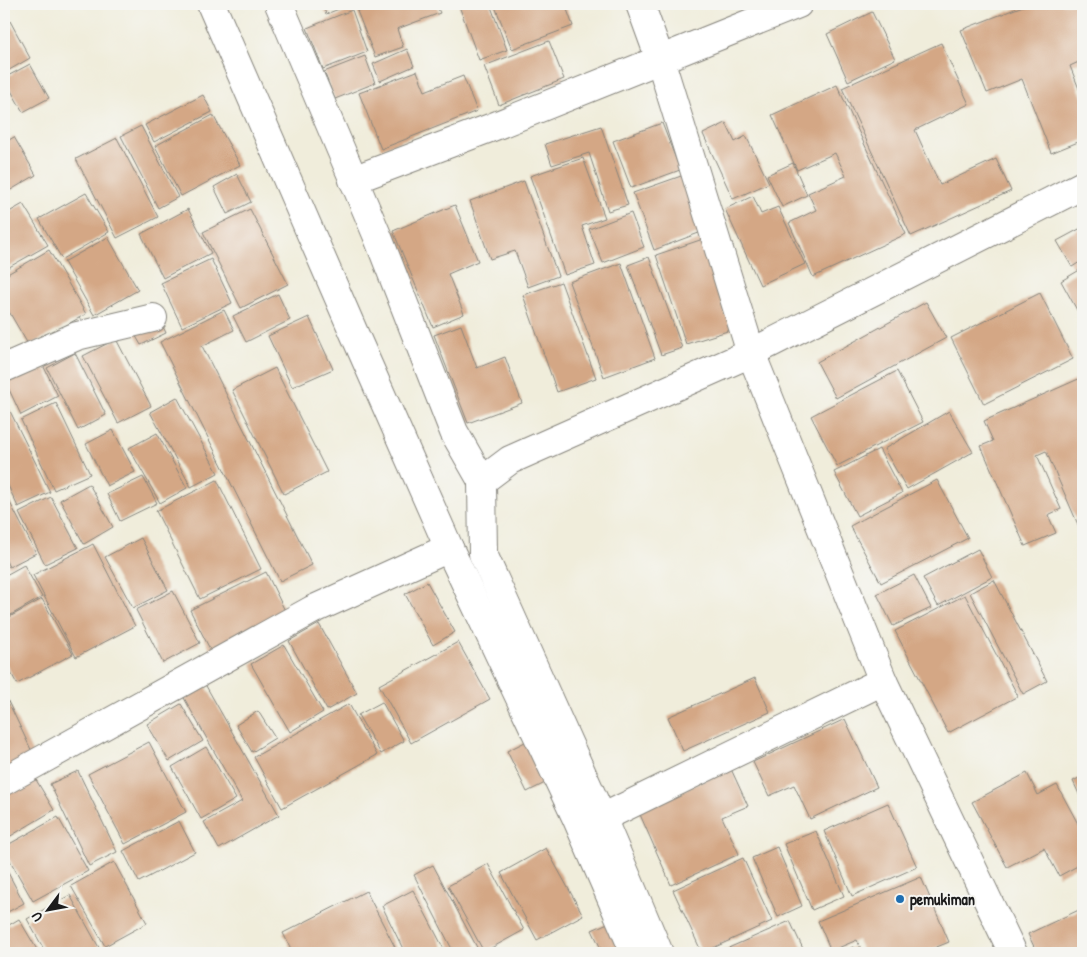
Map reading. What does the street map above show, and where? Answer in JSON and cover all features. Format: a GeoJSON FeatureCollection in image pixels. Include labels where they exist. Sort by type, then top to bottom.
{"type":"FeatureCollection","features":[{"type":"Feature","properties":{"kind":"street"},"geometry":{"type":"LineString","coordinates":[[211,4],[449,548],[576,817],[635,953]]}},
{"type":"Feature","properties":{"kind":"street"},"geometry":{"type":"LineString","coordinates":[[279,4],[377,235],[454,432],[482,481],[482,554],[602,818],[659,953]]}},
{"type":"Feature","properties":{"kind":"street"},"geometry":{"type":"LineString","coordinates":[[640,4],[660,59],[751,353],[884,681],[1013,953]]}},
{"type":"Feature","properties":{"kind":"street"},"geometry":{"type":"LineString","coordinates":[[353,180],[490,128],[798,4]]}},
{"type":"Feature","properties":{"kind":"street"},"geometry":{"type":"LineString","coordinates":[[482,481],[510,460],[751,353],[1083,185]]}},
{"type":"Feature","properties":{"kind":"street"},"geometry":{"type":"LineString","coordinates":[[4,368],[77,336],[153,318]]}},
{"type":"Feature","properties":{"kind":"street"},"geometry":{"type":"LineString","coordinates":[[4,781],[312,610],[449,548]]}},
{"type":"Feature","properties":{"kind":"street"},"geometry":{"type":"LineString","coordinates":[[602,818],[884,681]]}},
{"type":"Feature","properties":{"kind":"building"},"geometry":{"type":"Polygon","coordinates":[[[322,4],[352,4],[326,14],[322,4]]]}},
{"type":"Feature","properties":{"kind":"building"},"geometry":{"type":"Polygon","coordinates":[[[376,4],[436,4],[440,13],[397,29],[403,47],[375,57],[357,11],[376,4]]]}},
{"type":"Feature","properties":{"kind":"building"},"geometry":{"type":"Polygon","coordinates":[[[464,4],[490,4],[507,50],[479,60],[459,6],[464,4]]]}},
{"type":"Feature","properties":{"kind":"building"},"geometry":{"type":"Polygon","coordinates":[[[494,4],[565,4],[573,26],[512,49],[494,4]]]}},
{"type":"Feature","properties":{"kind":"building"},"geometry":{"type":"Polygon","coordinates":[[[1028,4],[1082,4],[1083,7],[1083,60],[1070,66],[1083,99],[1083,140],[1051,153],[1022,79],[987,93],[961,30],[1028,4]]]}},
{"type":"Feature","properties":{"kind":"building"},"geometry":{"type":"Polygon","coordinates":[[[352,10],[367,52],[323,69],[307,28],[352,10]]]}},
{"type":"Feature","properties":{"kind":"building"},"geometry":{"type":"Polygon","coordinates":[[[872,12],[895,59],[848,81],[827,34],[872,12]]]}},
{"type":"Feature","properties":{"kind":"building"},"geometry":{"type":"Polygon","coordinates":[[[10,21],[30,58],[4,73],[4,24],[10,21]]]}},
{"type":"Feature","properties":{"kind":"building"},"geometry":{"type":"Polygon","coordinates":[[[549,41],[564,79],[499,105],[484,66],[549,41]]]}},
{"type":"Feature","properties":{"kind":"building"},"geometry":{"type":"Polygon","coordinates":[[[941,43],[969,104],[915,130],[940,185],[996,159],[1011,191],[911,236],[842,88],[941,43]]]}},
{"type":"Feature","properties":{"kind":"building"},"geometry":{"type":"Polygon","coordinates":[[[407,49],[414,66],[380,81],[373,64],[407,49]]]}},
{"type":"Feature","properties":{"kind":"building"},"geometry":{"type":"Polygon","coordinates":[[[365,56],[375,83],[335,99],[324,72],[365,56]]]}},
{"type":"Feature","properties":{"kind":"building"},"geometry":{"type":"Polygon","coordinates":[[[30,64],[49,98],[23,112],[4,78],[30,64]]]}},
{"type":"Feature","properties":{"kind":"building"},"geometry":{"type":"Polygon","coordinates":[[[417,71],[425,91],[463,76],[477,111],[381,149],[359,93],[417,71]]]}},
{"type":"Feature","properties":{"kind":"building"},"geometry":{"type":"Polygon","coordinates":[[[837,85],[906,234],[813,277],[789,223],[816,210],[808,193],[846,176],[835,153],[797,170],[772,115],[837,85]]]}},
{"type":"Feature","properties":{"kind":"building"},"geometry":{"type":"Polygon","coordinates":[[[203,95],[212,112],[154,142],[145,125],[203,95]]]}},
{"type":"Feature","properties":{"kind":"building"},"geometry":{"type":"Polygon","coordinates":[[[213,115],[240,165],[181,196],[155,146],[213,115]]]}},
{"type":"Feature","properties":{"kind":"building"},"geometry":{"type":"Polygon","coordinates":[[[662,123],[680,170],[631,188],[613,141],[662,123]]]}},
{"type":"Feature","properties":{"kind":"building"},"geometry":{"type":"Polygon","coordinates":[[[726,123],[735,142],[746,136],[769,183],[733,199],[703,134],[726,123]]]}},
{"type":"Feature","properties":{"kind":"building"},"geometry":{"type":"Polygon","coordinates":[[[141,126],[178,197],[158,208],[121,136],[141,126]]]}},
{"type":"Feature","properties":{"kind":"building"},"geometry":{"type":"Polygon","coordinates":[[[601,126],[628,205],[608,211],[589,153],[552,165],[545,144],[601,126]]]}},
{"type":"Feature","properties":{"kind":"building"},"geometry":{"type":"Polygon","coordinates":[[[14,137],[36,175],[4,194],[4,143],[14,137]]]}},
{"type":"Feature","properties":{"kind":"building"},"geometry":{"type":"Polygon","coordinates":[[[117,138],[158,217],[117,238],[76,159],[117,138]]]}},
{"type":"Feature","properties":{"kind":"building"},"geometry":{"type":"Polygon","coordinates":[[[583,158],[605,218],[582,226],[595,265],[565,275],[530,176],[583,158]]]}},
{"type":"Feature","properties":{"kind":"building"},"geometry":{"type":"Polygon","coordinates":[[[793,163],[807,195],[782,207],[767,175],[793,163]]]}},
{"type":"Feature","properties":{"kind":"building"},"geometry":{"type":"Polygon","coordinates":[[[237,174],[251,202],[227,214],[214,187],[237,174]]]}},
{"type":"Feature","properties":{"kind":"building"},"geometry":{"type":"Polygon","coordinates":[[[684,175],[704,231],[654,250],[633,193],[684,175]]]}},
{"type":"Feature","properties":{"kind":"building"},"geometry":{"type":"Polygon","coordinates":[[[524,181],[558,276],[528,287],[515,251],[490,259],[470,201],[524,181]]]}},
{"type":"Feature","properties":{"kind":"building"},"geometry":{"type":"Polygon","coordinates":[[[86,193],[109,232],[62,259],[39,219],[86,193]]]}},
{"type":"Feature","properties":{"kind":"building"},"geometry":{"type":"Polygon","coordinates":[[[753,196],[761,214],[778,207],[805,264],[760,285],[725,209],[753,196]]]}},
{"type":"Feature","properties":{"kind":"building"},"geometry":{"type":"Polygon","coordinates":[[[23,204],[48,245],[4,270],[4,215],[23,204]]]}},
{"type":"Feature","properties":{"kind":"building"},"geometry":{"type":"Polygon","coordinates":[[[455,205],[478,261],[448,274],[464,314],[433,327],[393,231],[455,205]]]}},
{"type":"Feature","properties":{"kind":"building"},"geometry":{"type":"Polygon","coordinates":[[[188,209],[211,253],[163,278],[141,234],[188,209]]]}},
{"type":"Feature","properties":{"kind":"building"},"geometry":{"type":"Polygon","coordinates":[[[250,209],[288,284],[241,308],[203,232],[250,209]]]}},
{"type":"Feature","properties":{"kind":"building"},"geometry":{"type":"Polygon","coordinates":[[[631,213],[644,247],[603,263],[589,229],[631,213]]]}},
{"type":"Feature","properties":{"kind":"building"},"geometry":{"type":"Polygon","coordinates":[[[1083,227],[1083,260],[1072,267],[1057,241],[1083,227]]]}},
{"type":"Feature","properties":{"kind":"building"},"geometry":{"type":"Polygon","coordinates":[[[108,237],[138,290],[94,315],[64,262],[108,237]]]}},
{"type":"Feature","properties":{"kind":"building"},"geometry":{"type":"Polygon","coordinates":[[[703,239],[734,329],[686,344],[656,255],[703,239]]]}},
{"type":"Feature","properties":{"kind":"building"},"geometry":{"type":"Polygon","coordinates":[[[49,250],[86,314],[29,346],[4,303],[4,276],[49,250]]]}},
{"type":"Feature","properties":{"kind":"building"},"geometry":{"type":"Polygon","coordinates":[[[649,257],[682,348],[661,355],[628,265],[649,257]]]}},
{"type":"Feature","properties":{"kind":"building"},"geometry":{"type":"Polygon","coordinates":[[[211,259],[232,303],[182,327],[161,283],[211,259]]]}},
{"type":"Feature","properties":{"kind":"building"},"geometry":{"type":"Polygon","coordinates":[[[621,263],[655,358],[604,377],[569,282],[621,263]]]}},
{"type":"Feature","properties":{"kind":"building"},"geometry":{"type":"Polygon","coordinates":[[[1083,268],[1083,321],[1061,281],[1083,268]]]}},
{"type":"Feature","properties":{"kind":"building"},"geometry":{"type":"Polygon","coordinates":[[[561,282],[596,378],[557,392],[523,295],[561,282]]]}},
{"type":"Feature","properties":{"kind":"building"},"geometry":{"type":"Polygon","coordinates":[[[1040,293],[1073,359],[984,404],[951,338],[1040,293]]]}},
{"type":"Feature","properties":{"kind":"building"},"geometry":{"type":"Polygon","coordinates":[[[278,294],[290,320],[246,342],[233,316],[278,294]]]}},
{"type":"Feature","properties":{"kind":"building"},"geometry":{"type":"Polygon","coordinates":[[[926,302],[946,338],[836,398],[817,362],[926,302]]]}},
{"type":"Feature","properties":{"kind":"building"},"geometry":{"type":"Polygon","coordinates":[[[224,310],[234,330],[202,346],[312,565],[280,581],[160,342],[224,310]]]}},
{"type":"Feature","properties":{"kind":"building"},"geometry":{"type":"Polygon","coordinates":[[[309,317],[333,369],[292,387],[268,336],[309,317]]]}},
{"type":"Feature","properties":{"kind":"building"},"geometry":{"type":"Polygon","coordinates":[[[159,318],[166,333],[141,345],[133,331],[159,318]]]}},
{"type":"Feature","properties":{"kind":"building"},"geometry":{"type":"Polygon","coordinates":[[[461,325],[477,368],[505,357],[522,403],[468,423],[434,335],[461,325]]]}},
{"type":"Feature","properties":{"kind":"building"},"geometry":{"type":"Polygon","coordinates":[[[116,339],[151,406],[118,423],[83,356],[116,339]]]}},
{"type":"Feature","properties":{"kind":"building"},"geometry":{"type":"Polygon","coordinates":[[[75,353],[106,415],[78,430],[47,368],[75,353]]]}},
{"type":"Feature","properties":{"kind":"building"},"geometry":{"type":"Polygon","coordinates":[[[42,363],[58,396],[21,415],[5,381],[42,363]]]}},
{"type":"Feature","properties":{"kind":"building"},"geometry":{"type":"Polygon","coordinates":[[[275,368],[327,472],[284,494],[232,390],[275,368]]]}},
{"type":"Feature","properties":{"kind":"building"},"geometry":{"type":"Polygon","coordinates":[[[897,371],[923,422],[837,466],[811,416],[897,371]]]}},
{"type":"Feature","properties":{"kind":"building"},"geometry":{"type":"Polygon","coordinates":[[[1083,377],[1083,536],[1046,451],[1037,455],[1061,509],[1048,515],[1056,533],[1025,546],[981,446],[993,441],[984,421],[1083,377]]]}},
{"type":"Feature","properties":{"kind":"building"},"geometry":{"type":"Polygon","coordinates":[[[177,397],[218,473],[191,487],[150,412],[177,397]]]}},
{"type":"Feature","properties":{"kind":"building"},"geometry":{"type":"Polygon","coordinates":[[[4,399],[50,492],[18,507],[4,477],[4,399]]]}},
{"type":"Feature","properties":{"kind":"building"},"geometry":{"type":"Polygon","coordinates":[[[56,403],[90,474],[54,490],[21,420],[56,403]]]}},
{"type":"Feature","properties":{"kind":"building"},"geometry":{"type":"Polygon","coordinates":[[[949,411],[973,452],[907,489],[884,449],[949,411]]]}},
{"type":"Feature","properties":{"kind":"building"},"geometry":{"type":"Polygon","coordinates":[[[113,430],[135,472],[107,486],[86,444],[113,430]]]}},
{"type":"Feature","properties":{"kind":"building"},"geometry":{"type":"Polygon","coordinates":[[[157,433],[187,488],[160,503],[129,448],[157,433]]]}},
{"type":"Feature","properties":{"kind":"building"},"geometry":{"type":"Polygon","coordinates":[[[879,449],[902,493],[857,516],[834,472],[879,449]]]}},
{"type":"Feature","properties":{"kind":"building"},"geometry":{"type":"Polygon","coordinates":[[[143,477],[157,503],[120,521],[107,494],[143,477]]]}},
{"type":"Feature","properties":{"kind":"building"},"geometry":{"type":"Polygon","coordinates":[[[217,480],[261,569],[200,599],[156,511],[217,480]]]}},
{"type":"Feature","properties":{"kind":"building"},"geometry":{"type":"Polygon","coordinates":[[[937,480],[968,538],[881,583],[850,526],[937,480]]]}},
{"type":"Feature","properties":{"kind":"building"},"geometry":{"type":"Polygon","coordinates":[[[89,484],[113,527],[84,544],[60,500],[89,484]]]}},
{"type":"Feature","properties":{"kind":"building"},"geometry":{"type":"Polygon","coordinates":[[[4,491],[36,553],[9,567],[4,557],[4,491]]]}},
{"type":"Feature","properties":{"kind":"building"},"geometry":{"type":"Polygon","coordinates":[[[51,497],[78,548],[45,564],[19,513],[51,497]]]}},
{"type":"Feature","properties":{"kind":"building"},"geometry":{"type":"Polygon","coordinates":[[[141,538],[168,590],[133,608],[105,557],[141,538]]]}},
{"type":"Feature","properties":{"kind":"building"},"geometry":{"type":"Polygon","coordinates":[[[93,544],[135,626],[76,657],[33,575],[93,544]]]}},
{"type":"Feature","properties":{"kind":"building"},"geometry":{"type":"Polygon","coordinates":[[[978,549],[992,577],[938,606],[923,578],[978,549]]]}},
{"type":"Feature","properties":{"kind":"building"},"geometry":{"type":"Polygon","coordinates":[[[24,565],[42,597],[4,619],[4,576],[24,565]]]}},
{"type":"Feature","properties":{"kind":"building"},"geometry":{"type":"Polygon","coordinates":[[[266,572],[289,619],[214,657],[190,610],[266,572]]]}},
{"type":"Feature","properties":{"kind":"building"},"geometry":{"type":"Polygon","coordinates":[[[914,575],[931,608],[893,626],[877,594],[914,575]]]}},
{"type":"Feature","properties":{"kind":"building"},"geometry":{"type":"Polygon","coordinates":[[[994,580],[1047,681],[1023,694],[970,593],[994,580]]]}},
{"type":"Feature","properties":{"kind":"building"},"geometry":{"type":"Polygon","coordinates":[[[427,582],[455,632],[433,645],[405,594],[427,582]]]}},
{"type":"Feature","properties":{"kind":"building"},"geometry":{"type":"Polygon","coordinates":[[[173,591],[200,643],[163,663],[136,610],[173,591]]]}},
{"type":"Feature","properties":{"kind":"building"},"geometry":{"type":"Polygon","coordinates":[[[965,595],[1018,696],[948,733],[895,631],[965,595]]]}},
{"type":"Feature","properties":{"kind":"building"},"geometry":{"type":"Polygon","coordinates":[[[42,599],[73,654],[17,684],[4,660],[4,620],[42,599]]]}},
{"type":"Feature","properties":{"kind":"building"},"geometry":{"type":"Polygon","coordinates":[[[319,624],[357,693],[327,710],[289,641],[319,624]]]}},
{"type":"Feature","properties":{"kind":"building"},"geometry":{"type":"Polygon","coordinates":[[[458,642],[490,699],[411,743],[379,685],[458,642]]]}},
{"type":"Feature","properties":{"kind":"building"},"geometry":{"type":"Polygon","coordinates":[[[284,645],[323,712],[290,732],[251,664],[284,645]]]}},
{"type":"Feature","properties":{"kind":"building"},"geometry":{"type":"Polygon","coordinates":[[[201,677],[279,815],[219,849],[204,822],[242,801],[179,689],[201,677]]]}},
{"type":"Feature","properties":{"kind":"building"},"geometry":{"type":"Polygon","coordinates":[[[755,678],[770,712],[683,751],[668,717],[755,678]]]}},
{"type":"Feature","properties":{"kind":"building"},"geometry":{"type":"Polygon","coordinates":[[[4,693],[35,758],[4,773],[4,693]]]}},
{"type":"Feature","properties":{"kind":"building"},"geometry":{"type":"Polygon","coordinates":[[[382,702],[404,741],[381,754],[358,715],[382,702]]]}},
{"type":"Feature","properties":{"kind":"building"},"geometry":{"type":"Polygon","coordinates":[[[181,704],[203,741],[169,761],[147,724],[181,704]]]}},
{"type":"Feature","properties":{"kind":"building"},"geometry":{"type":"Polygon","coordinates":[[[349,704],[377,755],[282,808],[254,757],[349,704]]]}},
{"type":"Feature","properties":{"kind":"building"},"geometry":{"type":"Polygon","coordinates":[[[258,711],[275,738],[252,752],[236,725],[258,711]]]}},
{"type":"Feature","properties":{"kind":"building"},"geometry":{"type":"Polygon","coordinates":[[[845,719],[877,787],[810,819],[794,785],[769,796],[753,762],[845,719]]]}},
{"type":"Feature","properties":{"kind":"building"},"geometry":{"type":"Polygon","coordinates":[[[529,740],[549,781],[527,792],[507,751],[529,740]]]}},
{"type":"Feature","properties":{"kind":"building"},"geometry":{"type":"Polygon","coordinates":[[[149,742],[186,812],[125,844],[88,774],[149,742]]]}},
{"type":"Feature","properties":{"kind":"building"},"geometry":{"type":"Polygon","coordinates":[[[206,747],[236,799],[201,819],[172,767],[206,747]]]}},
{"type":"Feature","properties":{"kind":"building"},"geometry":{"type":"Polygon","coordinates":[[[29,768],[54,810],[4,840],[4,784],[29,768]]]}},
{"type":"Feature","properties":{"kind":"building"},"geometry":{"type":"Polygon","coordinates":[[[731,769],[748,806],[722,817],[739,854],[671,885],[638,810],[731,769]]]}},
{"type":"Feature","properties":{"kind":"building"},"geometry":{"type":"Polygon","coordinates":[[[78,771],[117,852],[89,866],[50,784],[78,771]]]}},
{"type":"Feature","properties":{"kind":"building"},"geometry":{"type":"Polygon","coordinates":[[[1027,773],[1038,795],[1057,785],[1083,833],[1083,863],[1059,876],[1044,848],[1007,867],[972,802],[1027,773]]]}},
{"type":"Feature","properties":{"kind":"building"},"geometry":{"type":"Polygon","coordinates":[[[1083,776],[1083,803],[1073,781],[1083,776]]]}},
{"type":"Feature","properties":{"kind":"building","name":"pemukiman"},"geometry":{"type":"Polygon","coordinates":[[[888,803],[917,867],[852,896],[824,831],[888,803]]]}},
{"type":"Feature","properties":{"kind":"building"},"geometry":{"type":"Polygon","coordinates":[[[58,817],[88,871],[33,901],[4,847],[58,817]]]}},
{"type":"Feature","properties":{"kind":"building"},"geometry":{"type":"Polygon","coordinates":[[[179,821],[195,852],[139,882],[123,851],[179,821]]]}},
{"type":"Feature","properties":{"kind":"building"},"geometry":{"type":"Polygon","coordinates":[[[816,831],[844,896],[812,910],[784,844],[816,831]]]}},
{"type":"Feature","properties":{"kind":"building"},"geometry":{"type":"Polygon","coordinates":[[[777,847],[802,906],[778,917],[752,858],[777,847]]]}},
{"type":"Feature","properties":{"kind":"building"},"geometry":{"type":"Polygon","coordinates":[[[546,848],[583,915],[537,940],[501,873],[546,848]]]}},
{"type":"Feature","properties":{"kind":"building"},"geometry":{"type":"Polygon","coordinates":[[[743,858],[772,921],[702,953],[673,890],[743,858]]]}},
{"type":"Feature","properties":{"kind":"building"},"geometry":{"type":"Polygon","coordinates":[[[114,862],[147,923],[105,946],[71,886],[114,862]]]}},
{"type":"Feature","properties":{"kind":"building"},"geometry":{"type":"Polygon","coordinates":[[[488,864],[524,930],[484,952],[448,886],[488,864]]]}},
{"type":"Feature","properties":{"kind":"building"},"geometry":{"type":"Polygon","coordinates":[[[4,865],[24,903],[4,914],[4,865]]]}},
{"type":"Feature","properties":{"kind":"building"},"geometry":{"type":"Polygon","coordinates":[[[433,865],[480,953],[454,953],[414,875],[433,865]]]}},
{"type":"Feature","properties":{"kind":"building","name":"pemukiman"},"geometry":{"type":"Polygon","coordinates":[[[921,877],[949,942],[922,953],[863,953],[857,940],[831,951],[818,921],[921,877]]]}},
{"type":"Feature","properties":{"kind":"building"},"geometry":{"type":"Polygon","coordinates":[[[413,890],[446,953],[405,953],[382,906],[413,890]]]}},
{"type":"Feature","properties":{"kind":"building"},"geometry":{"type":"Polygon","coordinates":[[[366,891],[398,953],[293,953],[283,933],[366,891]]]}},
{"type":"Feature","properties":{"kind":"building"},"geometry":{"type":"Polygon","coordinates":[[[70,895],[102,953],[46,953],[27,919],[70,895]]]}},
{"type":"Feature","properties":{"kind":"building"},"geometry":{"type":"Polygon","coordinates":[[[1083,908],[1083,953],[1037,953],[1028,934],[1083,908]]]}},
{"type":"Feature","properties":{"kind":"building"},"geometry":{"type":"Polygon","coordinates":[[[19,919],[39,953],[4,953],[4,928],[19,919]]]}},
{"type":"Feature","properties":{"kind":"building"},"geometry":{"type":"Polygon","coordinates":[[[790,921],[805,953],[717,953],[790,921]]]}},
{"type":"Feature","properties":{"kind":"building"},"geometry":{"type":"Polygon","coordinates":[[[610,922],[625,953],[603,953],[592,930],[610,922]]]}},
{"type":"Feature","properties":{"kind":"building"},"geometry":{"type":"Polygon","coordinates":[[[853,947],[856,953],[839,953],[853,947]]]}},
{"type":"Feature","properties":{"kind":"place","name":"pemukiman"},"geometry":{"type":"Point","coordinates":[900,899]}}]}
